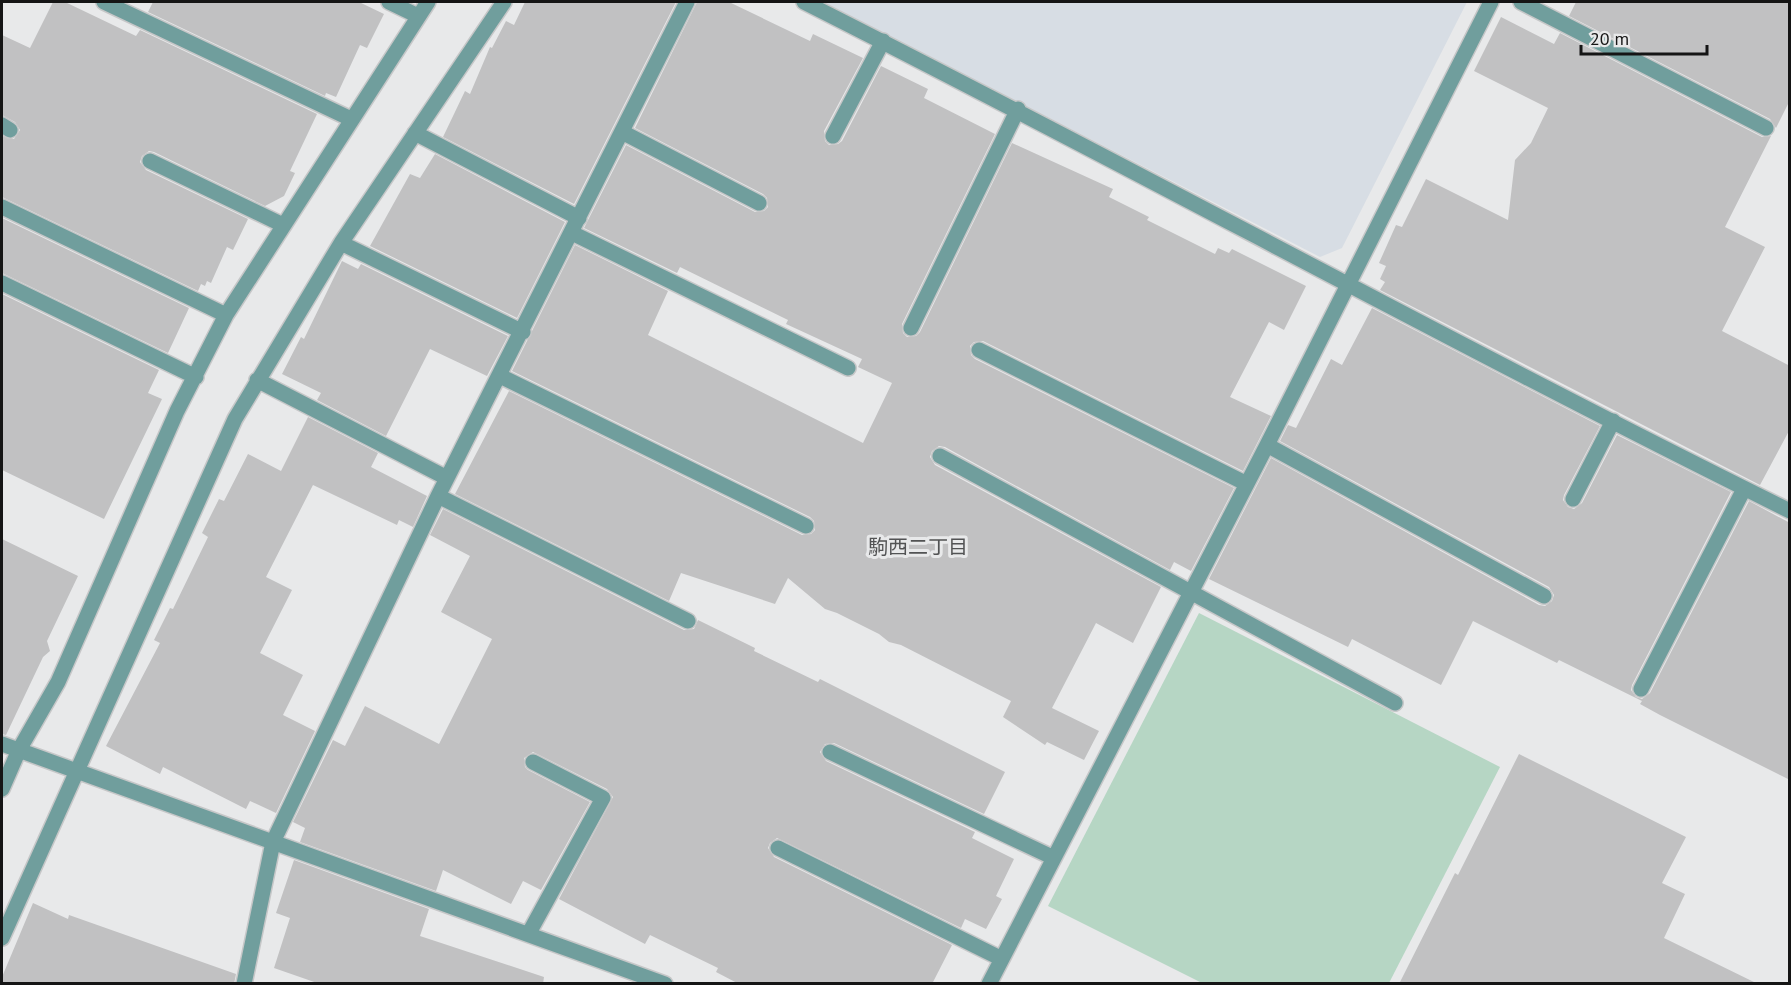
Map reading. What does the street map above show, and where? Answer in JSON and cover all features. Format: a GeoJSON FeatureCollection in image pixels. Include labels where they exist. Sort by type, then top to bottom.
{"type":"FeatureCollection","features":[{"type":"Feature","properties":{"kind":"street"},"geometry":{"type":"LineString","coordinates":[[104,2],[351,119]]}},
{"type":"Feature","properties":{"kind":"street"},"geometry":{"type":"LineString","coordinates":[[389,2],[418,16]]}},
{"type":"Feature","properties":{"kind":"street"},"geometry":{"type":"LineString","coordinates":[[2,789],[19,750],[58,681],[177,411],[226,315],[428,2]]}},
{"type":"Feature","properties":{"kind":"street"},"geometry":{"type":"LineString","coordinates":[[2,938],[235,419],[340,243],[504,2]]}},
{"type":"Feature","properties":{"kind":"street"},"geometry":{"type":"LineString","coordinates":[[244,984],[273,842],[438,496],[523,332],[687,2]]}},
{"type":"Feature","properties":{"kind":"street"},"geometry":{"type":"LineString","coordinates":[[804,2],[1018,109],[1346,285],[1790,511]]}},
{"type":"Feature","properties":{"kind":"street"},"geometry":{"type":"LineString","coordinates":[[989,984],[1268,445],[1346,285],[1491,2]]}},
{"type":"Feature","properties":{"kind":"street"},"geometry":{"type":"LineString","coordinates":[[1521,2],[1766,128]]}},
{"type":"Feature","properties":{"kind":"street"},"geometry":{"type":"LineString","coordinates":[[833,136],[883,41]]}},
{"type":"Feature","properties":{"kind":"street"},"geometry":{"type":"LineString","coordinates":[[911,328],[1018,109]]}},
{"type":"Feature","properties":{"kind":"street"},"geometry":{"type":"LineString","coordinates":[[622,132],[759,203]]}},
{"type":"Feature","properties":{"kind":"street"},"geometry":{"type":"LineString","coordinates":[[415,133],[579,218]]}},
{"type":"Feature","properties":{"kind":"street"},"geometry":{"type":"LineString","coordinates":[[150,161],[284,225]]}},
{"type":"Feature","properties":{"kind":"street"},"geometry":{"type":"LineString","coordinates":[[2,207],[226,315]]}},
{"type":"Feature","properties":{"kind":"street"},"geometry":{"type":"LineString","coordinates":[[572,232],[848,368]]}},
{"type":"Feature","properties":{"kind":"street"},"geometry":{"type":"LineString","coordinates":[[340,243],[523,332]]}},
{"type":"Feature","properties":{"kind":"street"},"geometry":{"type":"LineString","coordinates":[[2,283],[196,377]]}},
{"type":"Feature","properties":{"kind":"street"},"geometry":{"type":"LineString","coordinates":[[979,350],[1247,484]]}},
{"type":"Feature","properties":{"kind":"street"},"geometry":{"type":"LineString","coordinates":[[500,376],[806,526]]}},
{"type":"Feature","properties":{"kind":"street"},"geometry":{"type":"LineString","coordinates":[[257,380],[447,478]]}},
{"type":"Feature","properties":{"kind":"street"},"geometry":{"type":"LineString","coordinates":[[1573,499],[1613,421]]}},
{"type":"Feature","properties":{"kind":"street"},"geometry":{"type":"LineString","coordinates":[[1268,445],[1544,596]]}},
{"type":"Feature","properties":{"kind":"street"},"geometry":{"type":"LineString","coordinates":[[940,456],[1395,703]]}},
{"type":"Feature","properties":{"kind":"street"},"geometry":{"type":"LineString","coordinates":[[1641,689],[1744,489]]}},
{"type":"Feature","properties":{"kind":"street"},"geometry":{"type":"LineString","coordinates":[[438,496],[688,621]]}},
{"type":"Feature","properties":{"kind":"street"},"geometry":{"type":"LineString","coordinates":[[2,744],[75,773],[529,933],[665,984]]}},
{"type":"Feature","properties":{"kind":"street"},"geometry":{"type":"LineString","coordinates":[[830,752],[1053,857]]}},
{"type":"Feature","properties":{"kind":"street"},"geometry":{"type":"LineString","coordinates":[[529,933],[603,798],[533,762]]}},
{"type":"Feature","properties":{"kind":"street"},"geometry":{"type":"LineString","coordinates":[[778,848],[1002,959]]}},
{"type":"Feature","properties":{"kind":"shaded area"},"geometry":{"type":"Polygon","coordinates":[[[823,2],[1467,2],[1342,248],[1320,257],[823,2]]]}},
{"type":"Feature","properties":{"kind":"green space"},"geometry":{"type":"Polygon","coordinates":[[[1199,613],[1500,767],[1389,983],[1202,983],[1048,906],[1199,613]]]}},
{"type":"Feature","properties":{"kind":"building"},"geometry":{"type":"Polygon","coordinates":[[[53,2],[65,2],[136,36],[140,30],[317,114],[290,171],[295,173],[284,196],[265,206],[154,152],[149,151],[142,156],[140,162],[146,170],[248,219],[233,250],[227,247],[211,283],[207,281],[205,286],[201,284],[198,291],[2,197],[2,136],[14,139],[20,130],[15,122],[2,115],[2,35],[30,48],[53,2]]]}},
{"type":"Feature","properties":{"kind":"building"},"geometry":{"type":"Polygon","coordinates":[[[153,2],[359,2],[384,14],[367,48],[360,45],[336,97],[326,93],[325,96],[148,12],[153,2]]]}},
{"type":"Feature","properties":{"kind":"building"},"geometry":{"type":"Polygon","coordinates":[[[525,2],[676,2],[574,204],[443,137],[465,91],[470,94],[490,47],[492,48],[506,21],[514,25],[525,2]]]}},
{"type":"Feature","properties":{"kind":"building"},"geometry":{"type":"Polygon","coordinates":[[[697,2],[729,2],[810,41],[813,34],[863,58],[824,131],[825,141],[829,145],[842,141],[881,66],[928,89],[924,98],[995,134],[902,324],[903,333],[907,337],[916,336],[920,332],[1012,143],[1113,189],[1109,197],[1149,217],[1147,220],[1215,254],[1218,248],[1229,253],[1232,249],[1306,286],[1284,330],[1269,322],[1230,397],[1271,416],[1243,471],[983,341],[974,342],[970,346],[971,355],[975,359],[1234,488],[1191,571],[1174,562],[1170,570],[945,447],[939,446],[932,451],[930,457],[935,465],[1161,587],[1133,643],[1096,623],[1052,708],[1099,731],[1084,760],[1047,742],[1045,745],[1003,717],[1011,701],[825,609],[788,578],[775,604],[681,573],[669,601],[455,494],[509,391],[802,535],[811,534],[815,530],[814,521],[810,517],[512,371],[575,245],[668,291],[648,335],[863,443],[892,383],[858,367],[862,359],[786,324],[788,320],[680,267],[677,273],[584,228],[626,145],[755,212],[764,211],[768,207],[767,198],[763,194],[635,128],[697,2]]]}},
{"type":"Feature","properties":{"kind":"building"},"geometry":{"type":"Polygon","coordinates":[[[1576,2],[1790,2],[1790,100],[1776,128],[1770,119],[1569,16],[1576,2]]]}},
{"type":"Feature","properties":{"kind":"building"},"geometry":{"type":"Polygon","coordinates":[[[1501,17],[1554,44],[1560,33],[1762,137],[1771,136],[1725,227],[1765,247],[1722,331],[1790,366],[1790,429],[1760,485],[1380,290],[1385,282],[1380,279],[1386,266],[1379,263],[1396,225],[1402,227],[1426,179],[1508,220],[1515,160],[1531,143],[1548,108],[1474,71],[1501,17]]]}},
{"type":"Feature","properties":{"kind":"building"},"geometry":{"type":"Polygon","coordinates":[[[435,154],[565,222],[517,318],[370,246],[410,174],[420,178],[435,154]]]}},
{"type":"Feature","properties":{"kind":"building"},"geometry":{"type":"Polygon","coordinates":[[[2,218],[189,308],[168,353],[2,273],[2,218]]]}},
{"type":"Feature","properties":{"kind":"building"},"geometry":{"type":"Polygon","coordinates":[[[342,261],[358,269],[361,264],[508,336],[487,376],[430,349],[386,436],[317,400],[321,393],[282,374],[301,337],[304,339],[342,261]]]}},
{"type":"Feature","properties":{"kind":"building"},"geometry":{"type":"Polygon","coordinates":[[[2,294],[159,370],[148,393],[162,399],[104,519],[2,470],[2,294]]]}},
{"type":"Feature","properties":{"kind":"building"},"geometry":{"type":"Polygon","coordinates":[[[1372,308],[1600,426],[1564,495],[1563,500],[1568,507],[1574,509],[1582,503],[1617,435],[1731,492],[1632,685],[1631,690],[1636,697],[1642,699],[1650,693],[1749,501],[1790,523],[1790,780],[1660,715],[1640,704],[1642,701],[1559,660],[1557,663],[1473,621],[1441,685],[1352,639],[1348,647],[1209,579],[1271,458],[1539,605],[1545,606],[1552,601],[1554,595],[1549,587],[1280,441],[1288,425],[1296,428],[1331,359],[1342,365],[1372,308]]]}},
{"type":"Feature","properties":{"kind":"building"},"geometry":{"type":"Polygon","coordinates":[[[308,417],[378,453],[371,467],[427,496],[413,527],[399,520],[397,525],[313,485],[266,577],[292,590],[260,653],[303,675],[283,715],[315,731],[276,813],[250,801],[246,809],[163,767],[160,774],[106,746],[160,643],[154,640],[170,608],[173,609],[208,537],[202,533],[219,499],[224,501],[248,454],[281,471],[308,417]]]}},
{"type":"Feature","properties":{"kind":"building"},"geometry":{"type":"Polygon","coordinates":[[[443,509],[684,630],[694,629],[698,620],[755,648],[754,651],[818,682],[820,679],[1005,772],[984,814],[834,743],[825,744],[820,752],[826,761],[975,832],[972,838],[1014,859],[996,896],[1002,899],[986,929],[965,919],[961,928],[777,838],[770,843],[768,848],[774,857],[952,945],[932,984],[739,984],[716,972],[718,968],[650,935],[645,944],[559,899],[613,797],[607,789],[533,752],[524,758],[525,767],[528,770],[590,802],[541,890],[523,881],[511,904],[443,870],[436,891],[300,842],[305,828],[293,822],[333,740],[345,746],[365,706],[439,744],[492,639],[441,612],[470,556],[430,535],[443,509]]]}},
{"type":"Feature","properties":{"kind":"building"},"geometry":{"type":"Polygon","coordinates":[[[2,539],[78,576],[47,641],[50,651],[43,657],[6,735],[2,734],[2,539]]]}},
{"type":"Feature","properties":{"kind":"building"},"geometry":{"type":"Polygon","coordinates":[[[1519,754],[1686,837],[1662,883],[1685,894],[1664,938],[1758,984],[1399,984],[1455,873],[1458,875],[1519,754]]]}},
{"type":"Feature","properties":{"kind":"building"},"geometry":{"type":"Polygon","coordinates":[[[294,860],[429,909],[420,936],[544,977],[543,984],[320,984],[274,968],[290,918],[276,913],[294,860]]]}},
{"type":"Feature","properties":{"kind":"building"},"geometry":{"type":"Polygon","coordinates":[[[33,903],[68,919],[69,915],[236,974],[234,984],[2,984],[2,977],[33,903]]]}},
{"type":"Feature","properties":{"kind":"district","name":"駒西二丁目"},"geometry":{"type":"Point","coordinates":[918,547]}}]}
